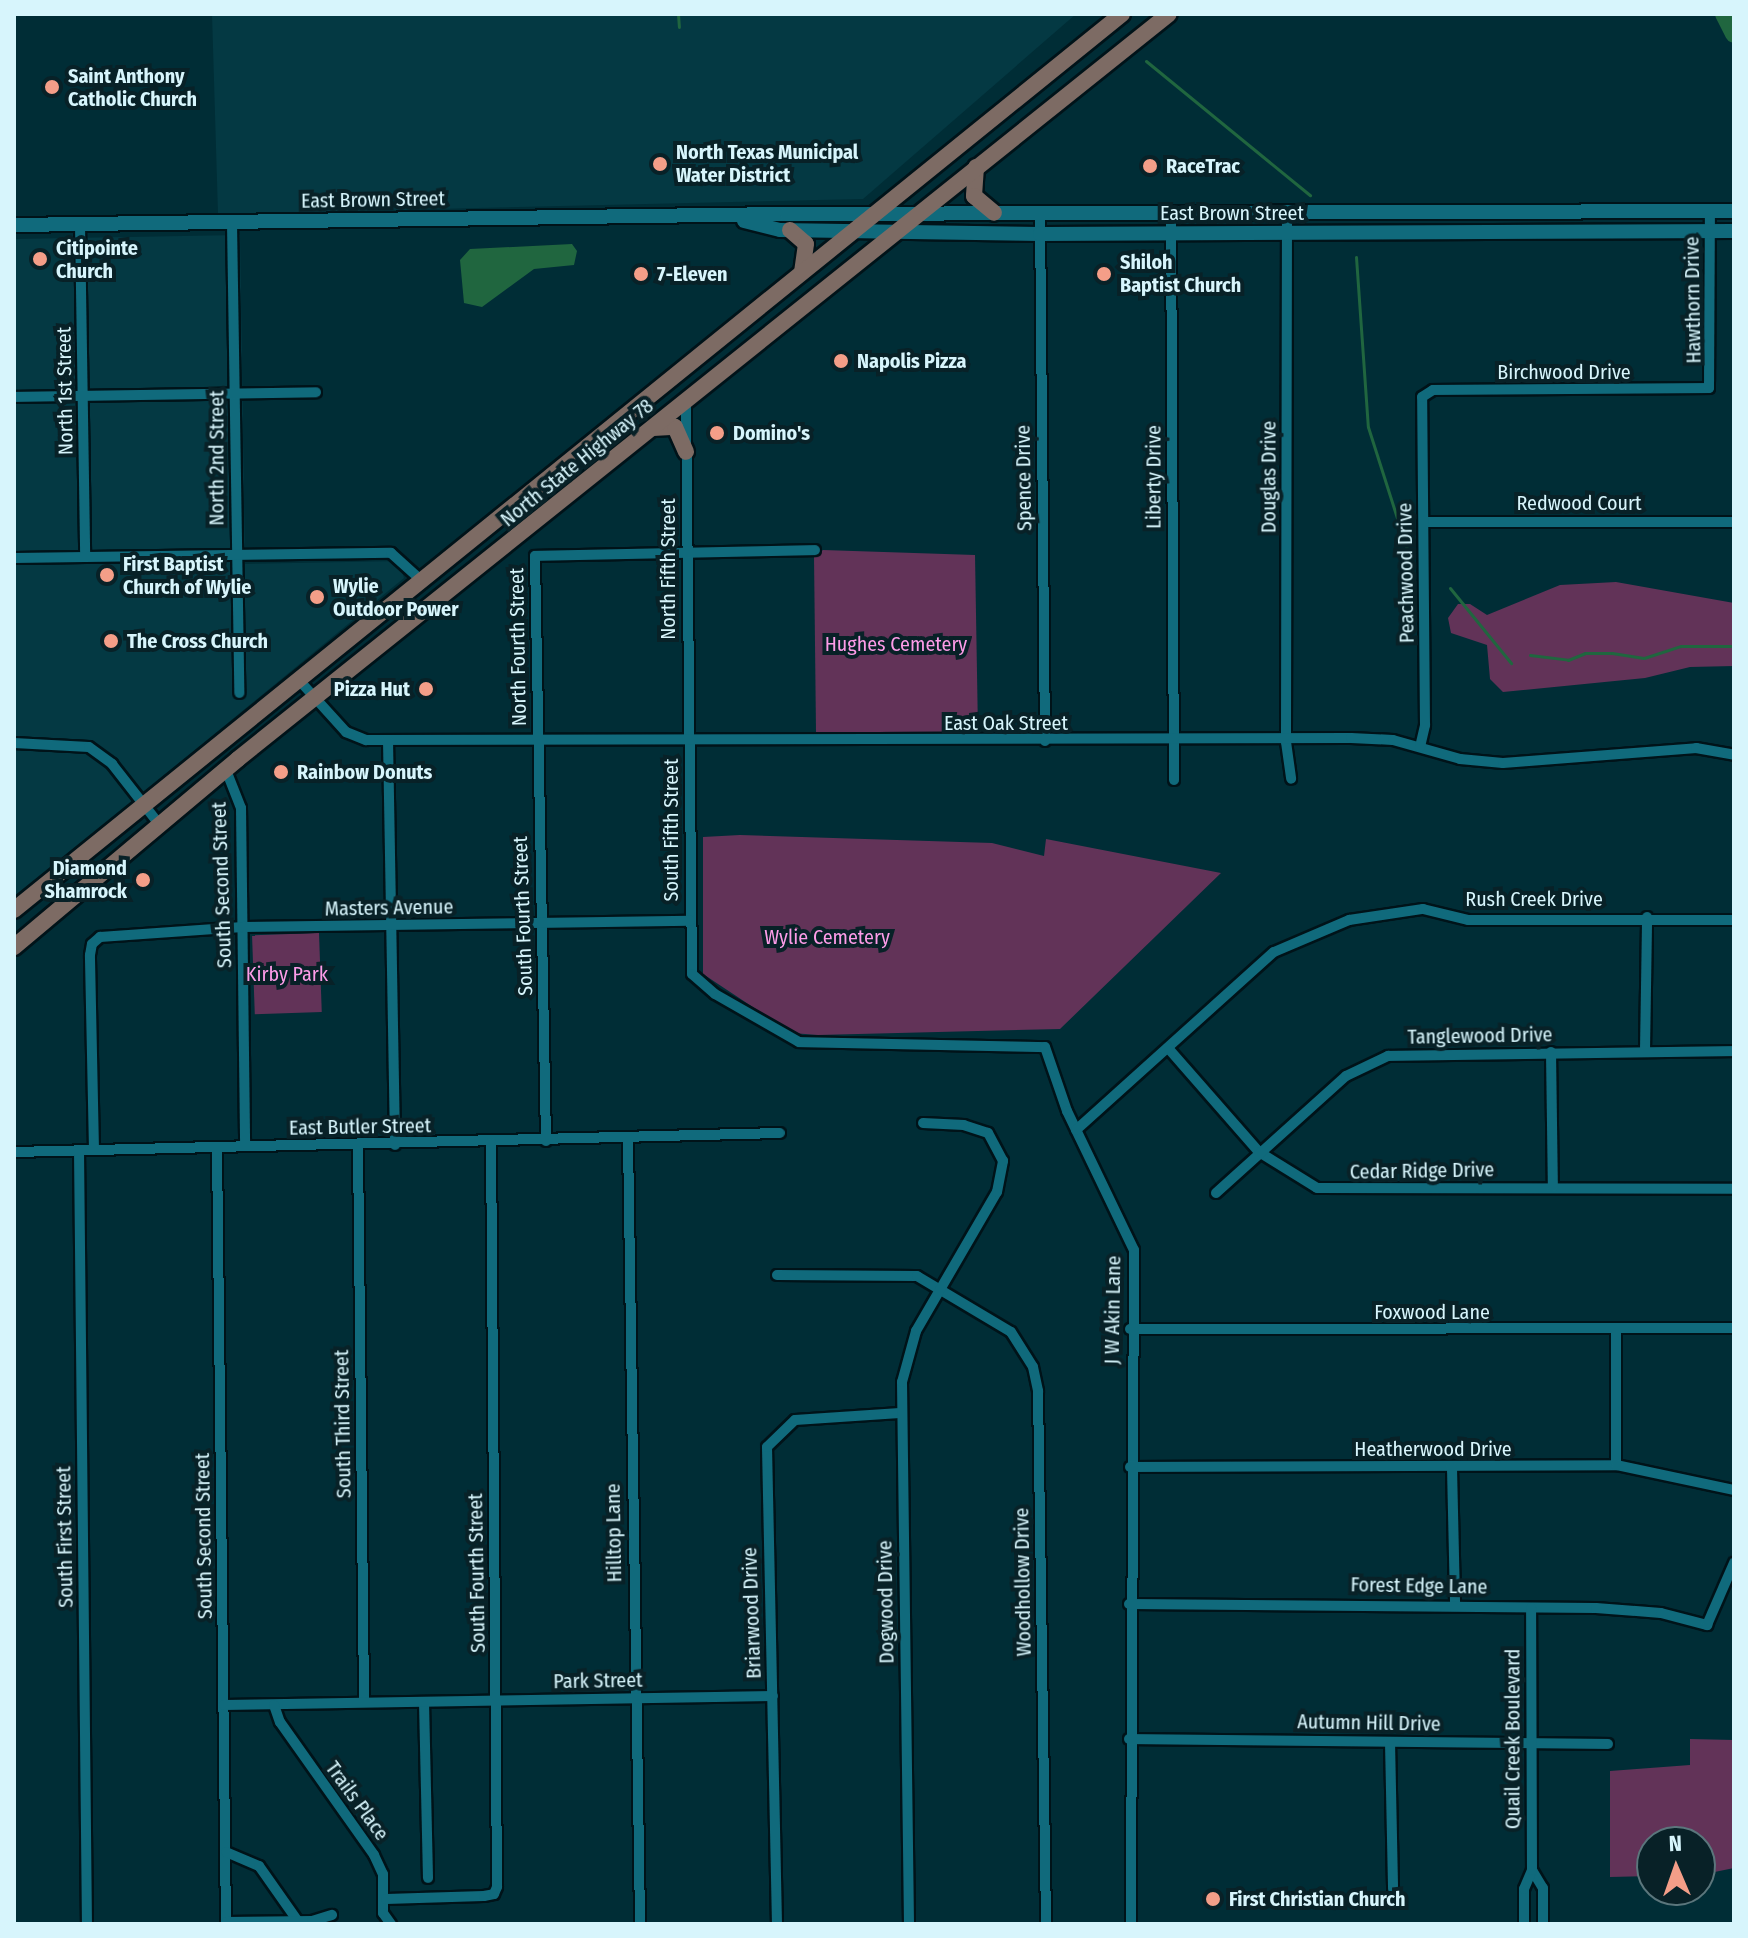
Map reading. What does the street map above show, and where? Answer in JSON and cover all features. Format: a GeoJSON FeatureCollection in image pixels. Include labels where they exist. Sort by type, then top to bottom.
{"type":"FeatureCollection","features":[{"type":"Feature","properties":{"kind":"main road","name":"North State Highway 78"},"geometry":{"type":"LineString","coordinates":[[14,910],[1122,14]]}},
{"type":"Feature","properties":{"kind":"main road","name":"North State Highway 78"},"geometry":{"type":"LineString","coordinates":[[14,947],[159,824],[1169,14]]}},
{"type":"Feature","properties":{"kind":"main road"},"geometry":{"type":"LineString","coordinates":[[976,167],[974,196],[994,213]]}},
{"type":"Feature","properties":{"kind":"main road"},"geometry":{"type":"LineString","coordinates":[[1567,210],[1568,230]]}},
{"type":"Feature","properties":{"kind":"main road","name":"East Brown Street"},"geometry":{"type":"LineString","coordinates":[[14,225],[994,213],[1734,211]]}},
{"type":"Feature","properties":{"kind":"main road","name":"East Brown Street"},"geometry":{"type":"LineString","coordinates":[[733,217],[790,230],[1040,234],[1734,231]]}},
{"type":"Feature","properties":{"kind":"main road"},"geometry":{"type":"LineString","coordinates":[[790,230],[806,244],[802,272]]}},
{"type":"Feature","properties":{"kind":"main road"},"geometry":{"type":"LineString","coordinates":[[653,428],[678,429],[686,452]]}},
{"type":"Feature","properties":{"kind":"street","name":"Hawthorn Drive"},"geometry":{"type":"LineString","coordinates":[[1709,388],[1710,210]]}},
{"type":"Feature","properties":{"kind":"street","name":"Douglas Drive"},"geometry":{"type":"LineString","coordinates":[[1287,212],[1286,742],[1291,779]]}},
{"type":"Feature","properties":{"kind":"street","name":"Liberty Drive"},"geometry":{"type":"LineString","coordinates":[[1171,213],[1174,780]]}},
{"type":"Feature","properties":{"kind":"street","name":"Spence Drive"},"geometry":{"type":"LineString","coordinates":[[1040,214],[1045,741]]}},
{"type":"Feature","properties":{"kind":"street","name":"North 2nd Street"},"geometry":{"type":"LineString","coordinates":[[232,223],[239,693]]}},
{"type":"Feature","properties":{"kind":"street","name":"North 1st Street"},"geometry":{"type":"LineString","coordinates":[[80,225],[85,557]]}},
{"type":"Feature","properties":{"kind":"street","name":"Birchwood Drive"},"geometry":{"type":"LineString","coordinates":[[1422,397],[1433,390],[1709,388]]}},
{"type":"Feature","properties":{"kind":"street"},"geometry":{"type":"LineString","coordinates":[[14,397],[316,392]]}},
{"type":"Feature","properties":{"kind":"street","name":"Peachwood Drive"},"geometry":{"type":"LineString","coordinates":[[1420,747],[1425,725],[1422,397]]}},
{"type":"Feature","properties":{"kind":"street","name":"North Fifth Street"},"geometry":{"type":"LineString","coordinates":[[686,401],[688,738]]}},
{"type":"Feature","properties":{"kind":"street","name":"Redwood Court"},"geometry":{"type":"LineString","coordinates":[[1424,522],[1734,522]]}},
{"type":"Feature","properties":{"kind":"street"},"geometry":{"type":"LineString","coordinates":[[685,553],[815,550]]}},
{"type":"Feature","properties":{"kind":"street"},"geometry":{"type":"LineString","coordinates":[[14,558],[391,553],[420,579]]}},
{"type":"Feature","properties":{"kind":"street","name":"North Fourth Street"},"geometry":{"type":"LineString","coordinates":[[538,737],[535,556],[685,553]]}},
{"type":"Feature","properties":{"kind":"street","name":"East Oak Street"},"geometry":{"type":"LineString","coordinates":[[298,679],[346,732],[388,740],[538,737],[1286,742],[1379,739],[1503,763],[1696,748],[1734,755]]}},
{"type":"Feature","properties":{"kind":"street","name":"South Fourth Street"},"geometry":{"type":"LineString","coordinates":[[538,737],[546,1141]]}},
{"type":"Feature","properties":{"kind":"street","name":"South Fifth Street"},"geometry":{"type":"LineString","coordinates":[[688,738],[690,921]]}},
{"type":"Feature","properties":{"kind":"street"},"geometry":{"type":"LineString","coordinates":[[388,740],[395,1145]]}},
{"type":"Feature","properties":{"kind":"street"},"geometry":{"type":"LineString","coordinates":[[14,743],[89,747],[112,764],[159,824]]}},
{"type":"Feature","properties":{"kind":"street","name":"South Second Street"},"geometry":{"type":"LineString","coordinates":[[226,770],[240,797],[245,1145]]}},
{"type":"Feature","properties":{"kind":"street","name":"Rush Creek Drive"},"geometry":{"type":"LineString","coordinates":[[1076,1130],[1274,952],[1381,911],[1423,909],[1468,920],[1647,917],[1734,920]]}},
{"type":"Feature","properties":{"kind":"street"},"geometry":{"type":"LineString","coordinates":[[1645,1051],[1647,917]]}},
{"type":"Feature","properties":{"kind":"street","name":"Masters Avenue"},"geometry":{"type":"LineString","coordinates":[[94,1150],[92,944],[111,935],[243,927],[690,921]]}},
{"type":"Feature","properties":{"kind":"street","name":"J W Akin Lane"},"geometry":{"type":"LineString","coordinates":[[690,921],[690,966],[698,981],[788,1039],[822,1045],[1029,1043],[1045,1047],[1076,1130],[1134,1250],[1130,1329],[1131,1924]]}},
{"type":"Feature","properties":{"kind":"street","name":"Cedar Ridge Drive"},"geometry":{"type":"LineString","coordinates":[[1168,1048],[1259,1152],[1317,1188],[1734,1189]]}},
{"type":"Feature","properties":{"kind":"street","name":"Tanglewood Drive"},"geometry":{"type":"LineString","coordinates":[[1216,1193],[1346,1076],[1388,1056],[1734,1051]]}},
{"type":"Feature","properties":{"kind":"street"},"geometry":{"type":"LineString","coordinates":[[1551,1052],[1553,1187]]}},
{"type":"Feature","properties":{"kind":"street","name":"Dogwood Drive"},"geometry":{"type":"LineString","coordinates":[[909,1924],[900,1413],[909,1351],[938,1286],[997,1192],[1003,1161],[988,1133],[964,1125],[923,1123]]}},
{"type":"Feature","properties":{"kind":"street","name":"East Butler Street"},"geometry":{"type":"LineString","coordinates":[[14,1152],[245,1145],[358,1146],[628,1140],[780,1133]]}},
{"type":"Feature","properties":{"kind":"street","name":"Hilltop Lane"},"geometry":{"type":"LineString","coordinates":[[628,1140],[640,1924]]}},
{"type":"Feature","properties":{"kind":"street","name":"South Fourth Street"},"geometry":{"type":"LineString","coordinates":[[386,1899],[494,1894],[498,1864],[491,1143]]}},
{"type":"Feature","properties":{"kind":"street","name":"South Third Street"},"geometry":{"type":"LineString","coordinates":[[358,1146],[364,1702]]}},
{"type":"Feature","properties":{"kind":"street","name":"South Second Street"},"geometry":{"type":"LineString","coordinates":[[217,1147],[226,1923]]}},
{"type":"Feature","properties":{"kind":"street","name":"South First Street"},"geometry":{"type":"LineString","coordinates":[[79,1150],[87,1924]]}},
{"type":"Feature","properties":{"kind":"street","name":"Woodhollow Drive"},"geometry":{"type":"LineString","coordinates":[[777,1275],[909,1274],[938,1286],[1011,1332],[1029,1359],[1038,1391],[1046,1924]]}},
{"type":"Feature","properties":{"kind":"street","name":"Foxwood Lane"},"geometry":{"type":"LineString","coordinates":[[1130,1329],[1734,1328]]}},
{"type":"Feature","properties":{"kind":"street"},"geometry":{"type":"LineString","coordinates":[[1616,1330],[1616,1465]]}},
{"type":"Feature","properties":{"kind":"street","name":"Briarwood Drive"},"geometry":{"type":"LineString","coordinates":[[777,1924],[767,1447],[795,1420],[900,1413]]}},
{"type":"Feature","properties":{"kind":"street","name":"Heatherwood Drive"},"geometry":{"type":"LineString","coordinates":[[1130,1467],[1616,1465],[1734,1490]]}},
{"type":"Feature","properties":{"kind":"street"},"geometry":{"type":"LineString","coordinates":[[1452,1468],[1455,1603]]}},
{"type":"Feature","properties":{"kind":"street","name":"Forest Edge Lane"},"geometry":{"type":"LineString","coordinates":[[1129,1604],[1455,1603],[1639,1610],[1707,1625],[1734,1563]]}},
{"type":"Feature","properties":{"kind":"street","name":"Quail Creek Boulevard"},"geometry":{"type":"LineString","coordinates":[[1524,1924],[1524,1889],[1532,1870],[1531,1608]]}},
{"type":"Feature","properties":{"kind":"street","name":"Park Street"},"geometry":{"type":"LineString","coordinates":[[224,1705],[773,1696]]}},
{"type":"Feature","properties":{"kind":"street"},"geometry":{"type":"LineString","coordinates":[[424,1702],[428,1878]]}},
{"type":"Feature","properties":{"kind":"street","name":"Trails Place"},"geometry":{"type":"LineString","coordinates":[[274,1705],[288,1735],[374,1855],[383,1874],[386,1899],[383,1913],[391,1924]]}},
{"type":"Feature","properties":{"kind":"street","name":"Autumn Hill Drive"},"geometry":{"type":"LineString","coordinates":[[1129,1739],[1608,1744]]}},
{"type":"Feature","properties":{"kind":"street"},"geometry":{"type":"LineString","coordinates":[[1390,1742],[1393,1889]]}},
{"type":"Feature","properties":{"kind":"street"},"geometry":{"type":"LineString","coordinates":[[226,1852],[259,1866],[297,1920]]}},
{"type":"Feature","properties":{"kind":"street","name":"Quail Creek Boulevard"},"geometry":{"type":"LineString","coordinates":[[1532,1870],[1543,1888],[1543,1924]]}},
{"type":"Feature","properties":{"kind":"street"},"geometry":{"type":"LineString","coordinates":[[226,1923],[332,1915]]}},
{"type":"Feature","properties":{"kind":"shaded area"},"geometry":{"type":"Polygon","coordinates":[[[212,14],[1076,14],[863,199],[218,214],[212,14]]]}},
{"type":"Feature","properties":{"kind":"shaded area"},"geometry":{"type":"Polygon","coordinates":[[[240,235],[245,564],[399,561],[404,578],[14,899],[14,239],[240,235]]]}},
{"type":"Feature","properties":{"kind":"shaded area"},"geometry":{"type":"Polygon","coordinates":[[[572,244],[577,251],[574,265],[534,269],[482,307],[464,303],[460,260],[470,249],[572,244]]]}},
{"type":"Feature","properties":{"kind":"green space","name":"Hughes Cemetery"},"geometry":{"type":"Polygon","coordinates":[[[823,550],[975,555],[978,732],[816,732],[814,556],[823,550]]]}},
{"type":"Feature","properties":{"kind":"green space"},"geometry":{"type":"Polygon","coordinates":[[[1616,582],[1734,603],[1734,666],[1690,667],[1645,678],[1503,692],[1490,679],[1487,645],[1451,633],[1448,618],[1458,604],[1470,604],[1487,615],[1560,585],[1616,582]]]}},
{"type":"Feature","properties":{"kind":"green space","name":"Wylie Cemetery"},"geometry":{"type":"Polygon","coordinates":[[[740,835],[992,843],[1044,856],[1046,839],[1221,873],[1060,1029],[792,1033],[703,974],[703,837],[740,835]]]}},
{"type":"Feature","properties":{"kind":"green space","name":"Kirby Park"},"geometry":{"type":"Polygon","coordinates":[[[319,933],[322,1012],[255,1014],[252,935],[319,933]]]}},
{"type":"Feature","properties":{"kind":"green space"},"geometry":{"type":"Polygon","coordinates":[[[1690,1739],[1734,1740],[1734,1868],[1716,1872],[1716,1826],[1636,1826],[1636,1876],[1610,1877],[1610,1771],[1690,1765],[1690,1739]]]}},
{"type":"Feature","properties":{"kind":"waterway"},"geometry":{"type":"LineString","coordinates":[[678,14],[679,27]]}},
{"type":"Feature","properties":{"kind":"waterway"},"geometry":{"type":"LineString","coordinates":[[1724,14],[1734,34]]}},
{"type":"Feature","properties":{"kind":"waterway"},"geometry":{"type":"LineString","coordinates":[[1146,61],[1310,195]]}},
{"type":"Feature","properties":{"kind":"waterway"},"geometry":{"type":"LineString","coordinates":[[1356,257],[1368,427],[1407,549]]}},
{"type":"Feature","properties":{"kind":"waterway"},"geometry":{"type":"LineString","coordinates":[[1450,588],[1511,663]]}},
{"type":"Feature","properties":{"kind":"waterway"},"geometry":{"type":"LineString","coordinates":[[1530,655],[1568,660],[1585,653],[1612,653],[1644,658],[1681,646],[1734,646]]}},
{"type":"Feature","properties":{"kind":"place","name":"Saint Anthony Catholic Church"},"geometry":{"type":"Point","coordinates":[52,87]}},
{"type":"Feature","properties":{"kind":"place","name":"North Texas Municipal Water District"},"geometry":{"type":"Point","coordinates":[660,164]}},
{"type":"Feature","properties":{"kind":"place","name":"RaceTrac"},"geometry":{"type":"Point","coordinates":[1150,166]}},
{"type":"Feature","properties":{"kind":"place","name":"Citipointe Church"},"geometry":{"type":"Point","coordinates":[40,259]}},
{"type":"Feature","properties":{"kind":"place","name":"7-Eleven"},"geometry":{"type":"Point","coordinates":[641,274]}},
{"type":"Feature","properties":{"kind":"place","name":"Shiloh Baptist Church"},"geometry":{"type":"Point","coordinates":[1104,274]}},
{"type":"Feature","properties":{"kind":"place","name":"Napolis Pizza"},"geometry":{"type":"Point","coordinates":[841,361]}},
{"type":"Feature","properties":{"kind":"place","name":"Domino's"},"geometry":{"type":"Point","coordinates":[717,433]}},
{"type":"Feature","properties":{"kind":"place","name":"First Baptist Church of Wylie"},"geometry":{"type":"Point","coordinates":[107,575]}},
{"type":"Feature","properties":{"kind":"place","name":"Wylie Outdoor Power"},"geometry":{"type":"Point","coordinates":[317,597]}},
{"type":"Feature","properties":{"kind":"place","name":"The Cross Church"},"geometry":{"type":"Point","coordinates":[111,641]}},
{"type":"Feature","properties":{"kind":"place","name":"Pizza Hut"},"geometry":{"type":"Point","coordinates":[426,689]}},
{"type":"Feature","properties":{"kind":"place","name":"Rainbow Donuts"},"geometry":{"type":"Point","coordinates":[281,772]}},
{"type":"Feature","properties":{"kind":"place","name":"Diamond Shamrock"},"geometry":{"type":"Point","coordinates":[143,880]}},
{"type":"Feature","properties":{"kind":"place","name":"First Christian Church"},"geometry":{"type":"Point","coordinates":[1213,1899]}}]}
